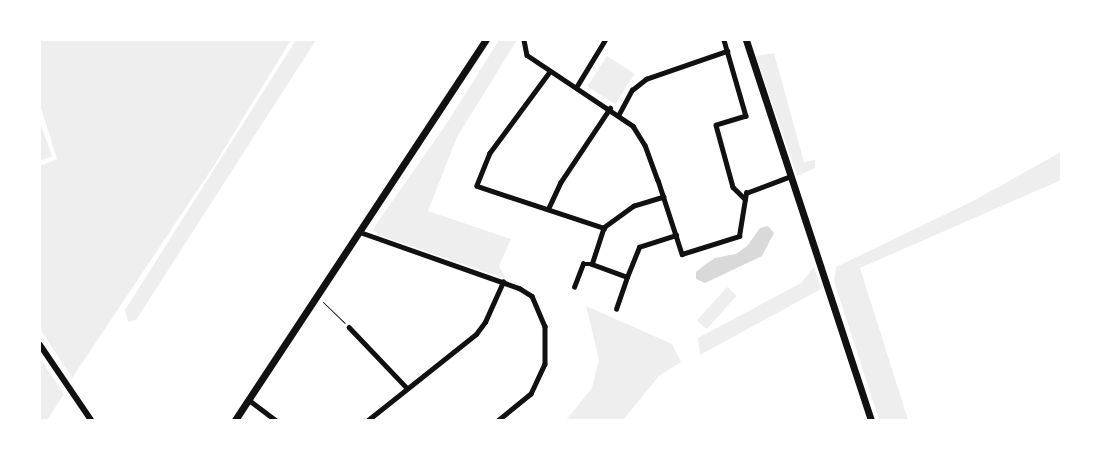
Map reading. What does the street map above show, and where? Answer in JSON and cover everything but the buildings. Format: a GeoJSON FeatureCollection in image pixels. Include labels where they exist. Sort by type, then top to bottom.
{"type":"FeatureCollection","features":[{"type":"Feature","properties":{"kind":"main road"},"geometry":{"type":"LineString","coordinates":[[235,420],[486,40]]}},
{"type":"Feature","properties":{"kind":"main road"},"geometry":{"type":"LineString","coordinates":[[746,40],[871,420]]}},
{"type":"Feature","properties":{"kind":"main road"},"geometry":{"type":"LineString","coordinates":[[40,345],[91,420]]}},
{"type":"Feature","properties":{"kind":"street"},"geometry":{"type":"LineString","coordinates":[[524,40],[527,55],[550,72],[577,86],[619,114],[633,126],[645,145],[682,254],[739,236],[746,193],[791,176]]}},
{"type":"Feature","properties":{"kind":"street"},"geometry":{"type":"LineString","coordinates":[[577,86],[606,40]]}},
{"type":"Feature","properties":{"kind":"street"},"geometry":{"type":"LineString","coordinates":[[724,40],[746,116],[716,125],[733,188],[744,199]]}},
{"type":"Feature","properties":{"kind":"street"},"geometry":{"type":"LineString","coordinates":[[619,114],[632,90],[646,79],[727,51]]}},
{"type":"Feature","properties":{"kind":"street"},"geometry":{"type":"LineString","coordinates":[[550,72],[490,153],[476,186],[604,228]]}},
{"type":"Feature","properties":{"kind":"street"},"geometry":{"type":"LineString","coordinates":[[548,209],[560,183],[610,108]]}},
{"type":"Feature","properties":{"kind":"street"},"geometry":{"type":"LineString","coordinates":[[592,264],[604,228],[634,206],[664,197]]}},
{"type":"Feature","properties":{"kind":"street"},"geometry":{"type":"LineString","coordinates":[[360,232],[503,282],[532,296],[545,326],[546,348],[540,381],[518,406],[499,420]]}},
{"type":"Feature","properties":{"kind":"street"},"geometry":{"type":"LineString","coordinates":[[616,309],[639,246],[676,235]]}},
{"type":"Feature","properties":{"kind":"street"},"geometry":{"type":"LineString","coordinates":[[574,287],[583,264],[592,264],[627,277]]}},
{"type":"Feature","properties":{"kind":"street"},"geometry":{"type":"LineString","coordinates":[[368,420],[476,334],[485,322],[503,282]]}},
{"type":"Feature","properties":{"kind":"street"},"geometry":{"type":"LineString","coordinates":[[349,327],[407,388]]}},
{"type":"Feature","properties":{"kind":"street"},"geometry":{"type":"LineString","coordinates":[[249,400],[276,420]]}},
{"type":"Feature","properties":{"kind":"path"},"geometry":{"type":"LineString","coordinates":[[316,297],[336,312],[349,327]]}},
{"type":"Feature","properties":{"kind":"shaded area"},"geometry":{"type":"Polygon","coordinates":[[[40,40],[291,40],[215,164],[72,378],[40,329],[40,166],[57,159],[40,105],[40,40]]]}},
{"type":"Feature","properties":{"kind":"shaded area"},"geometry":{"type":"Polygon","coordinates":[[[296,40],[316,40],[136,320],[128,322],[125,310],[296,40]]]}},
{"type":"Feature","properties":{"kind":"shaded area"},"geometry":{"type":"Polygon","coordinates":[[[499,40],[517,40],[457,137],[428,211],[511,239],[499,266],[506,279],[379,235],[373,229],[449,120],[499,40]]]}},
{"type":"Feature","properties":{"kind":"shaded area"},"geometry":{"type":"Polygon","coordinates":[[[774,53],[804,162],[815,160],[815,168],[797,176],[756,56],[774,53]]]}},
{"type":"Feature","properties":{"kind":"shaded area"},"geometry":{"type":"Polygon","coordinates":[[[607,56],[635,74],[615,104],[587,86],[607,56]]]}},
{"type":"Feature","properties":{"kind":"shaded area"},"geometry":{"type":"Polygon","coordinates":[[[40,122],[52,156],[40,161],[40,122]]]}},
{"type":"Feature","properties":{"kind":"shaded area"},"geometry":{"type":"Polygon","coordinates":[[[1061,152],[1061,180],[860,268],[908,420],[879,420],[834,281],[836,267],[973,201],[1061,152]]]}},
{"type":"Feature","properties":{"kind":"shaded area"},"geometry":{"type":"Polygon","coordinates":[[[768,226],[774,233],[762,256],[705,283],[696,279],[696,272],[703,266],[715,258],[736,254],[747,246],[760,228],[768,226]]]}},
{"type":"Feature","properties":{"kind":"shaded area"},"geometry":{"type":"Polygon","coordinates":[[[814,267],[821,289],[700,355],[698,338],[801,283],[814,267]]]}},
{"type":"Feature","properties":{"kind":"shaded area"},"geometry":{"type":"Polygon","coordinates":[[[727,287],[737,296],[707,329],[697,320],[727,287]]]}},
{"type":"Feature","properties":{"kind":"shaded area"},"geometry":{"type":"Polygon","coordinates":[[[586,306],[672,344],[681,362],[659,376],[623,420],[566,420],[592,388],[599,359],[586,306]]]}},
{"type":"Feature","properties":{"kind":"shaded area"},"geometry":{"type":"Polygon","coordinates":[[[40,358],[64,394],[47,420],[40,420],[40,358]]]}}]}
